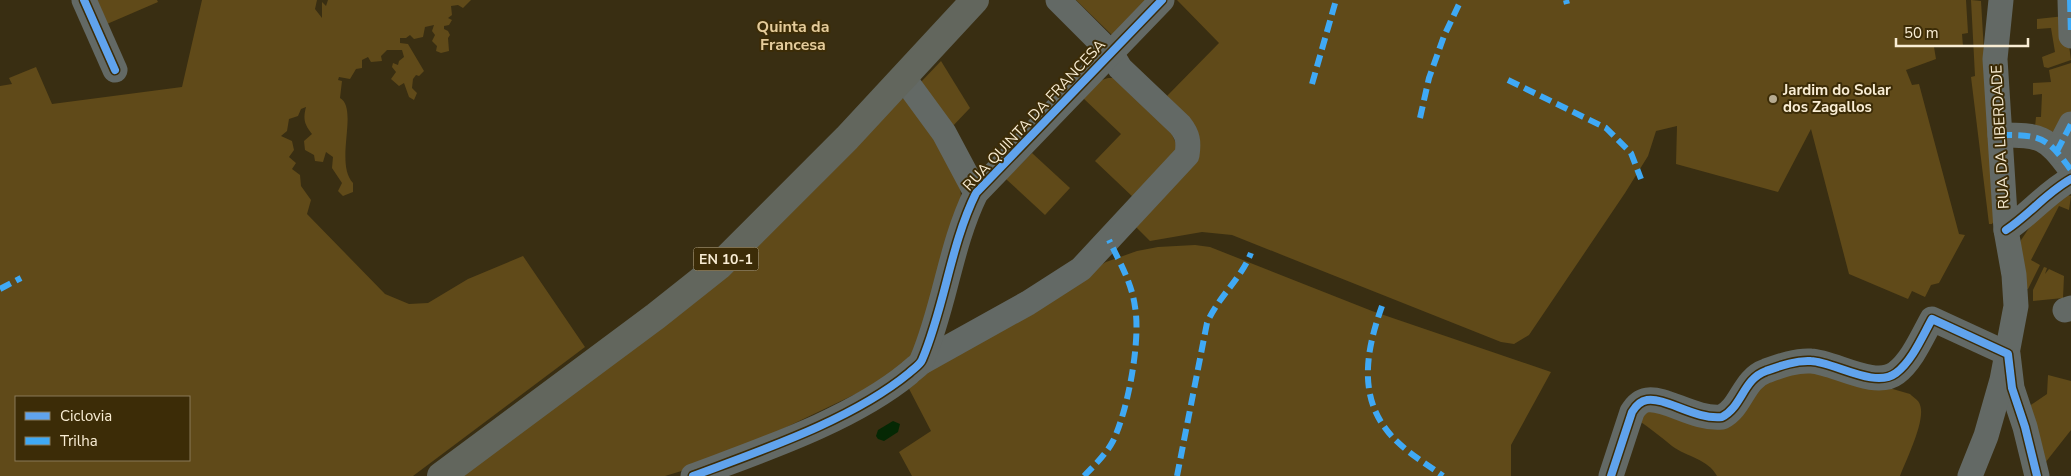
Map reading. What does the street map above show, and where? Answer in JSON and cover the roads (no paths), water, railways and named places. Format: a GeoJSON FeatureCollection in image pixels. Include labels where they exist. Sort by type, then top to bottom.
{"type":"FeatureCollection","features":[{"type":"Feature","properties":{"kind":"main road","name":"EN 10-1"},"geometry":{"type":"LineString","coordinates":[[441,476],[656,316],[719,266],[773,214],[975,0]]}},
{"type":"Feature","properties":{"kind":"street"},"geometry":{"type":"LineString","coordinates":[[84,0],[115,70]]}},
{"type":"Feature","properties":{"kind":"street","name":"RUA QUINTA DA FRANCESA"},"geometry":{"type":"LineString","coordinates":[[693,476],[821,424],[860,405],[901,379],[922,362],[1028,303],[1081,269],[1187,155],[1189,144],[1186,134],[1120,68],[1111,53],[1058,0]]}},
{"type":"Feature","properties":{"kind":"street","name":"RUA QUINTA DA FRANCESA"},"geometry":{"type":"LineString","coordinates":[[922,362],[964,217],[976,193],[1162,0]]}},
{"type":"Feature","properties":{"kind":"street","name":"RUA DA LIBERDADE"},"geometry":{"type":"LineString","coordinates":[[1970,476],[1991,418],[2008,354],[2016,298],[2006,230],[1996,60],[2001,0]]}},
{"type":"Feature","properties":{"kind":"street"},"geometry":{"type":"LineString","coordinates":[[2070,0],[2071,36]]}},
{"type":"Feature","properties":{"kind":"street"},"geometry":{"type":"LineString","coordinates":[[903,77],[944,133],[976,193]]}},
{"type":"Feature","properties":{"kind":"street"},"geometry":{"type":"LineString","coordinates":[[2064,160],[2071,124]]}},
{"type":"Feature","properties":{"kind":"street"},"geometry":{"type":"LineString","coordinates":[[2000,135],[2040,137],[2064,160]]}},
{"type":"Feature","properties":{"kind":"street"},"geometry":{"type":"LineString","coordinates":[[2006,230],[2024,217],[2050,192],[2071,179]]}},
{"type":"Feature","properties":{"kind":"street"},"geometry":{"type":"LineString","coordinates":[[1611,476],[1632,412],[1638,404],[1646,400],[1707,417],[1722,417],[1735,407],[1749,382],[1763,372],[1799,361],[1813,361],[1865,376],[1886,378],[1895,374],[1903,367],[1932,319],[2008,354],[2012,388],[2025,427],[2037,476]]}},
{"type":"Feature","properties":{"kind":"place","name":"Jardim do Solar dos Zagallos"},"geometry":{"type":"Point","coordinates":[1773,99]}},
{"type":"Feature","properties":{"kind":"district","name":"Quinta da Francesa"},"geometry":{"type":"Point","coordinates":[793,35]}}]}
